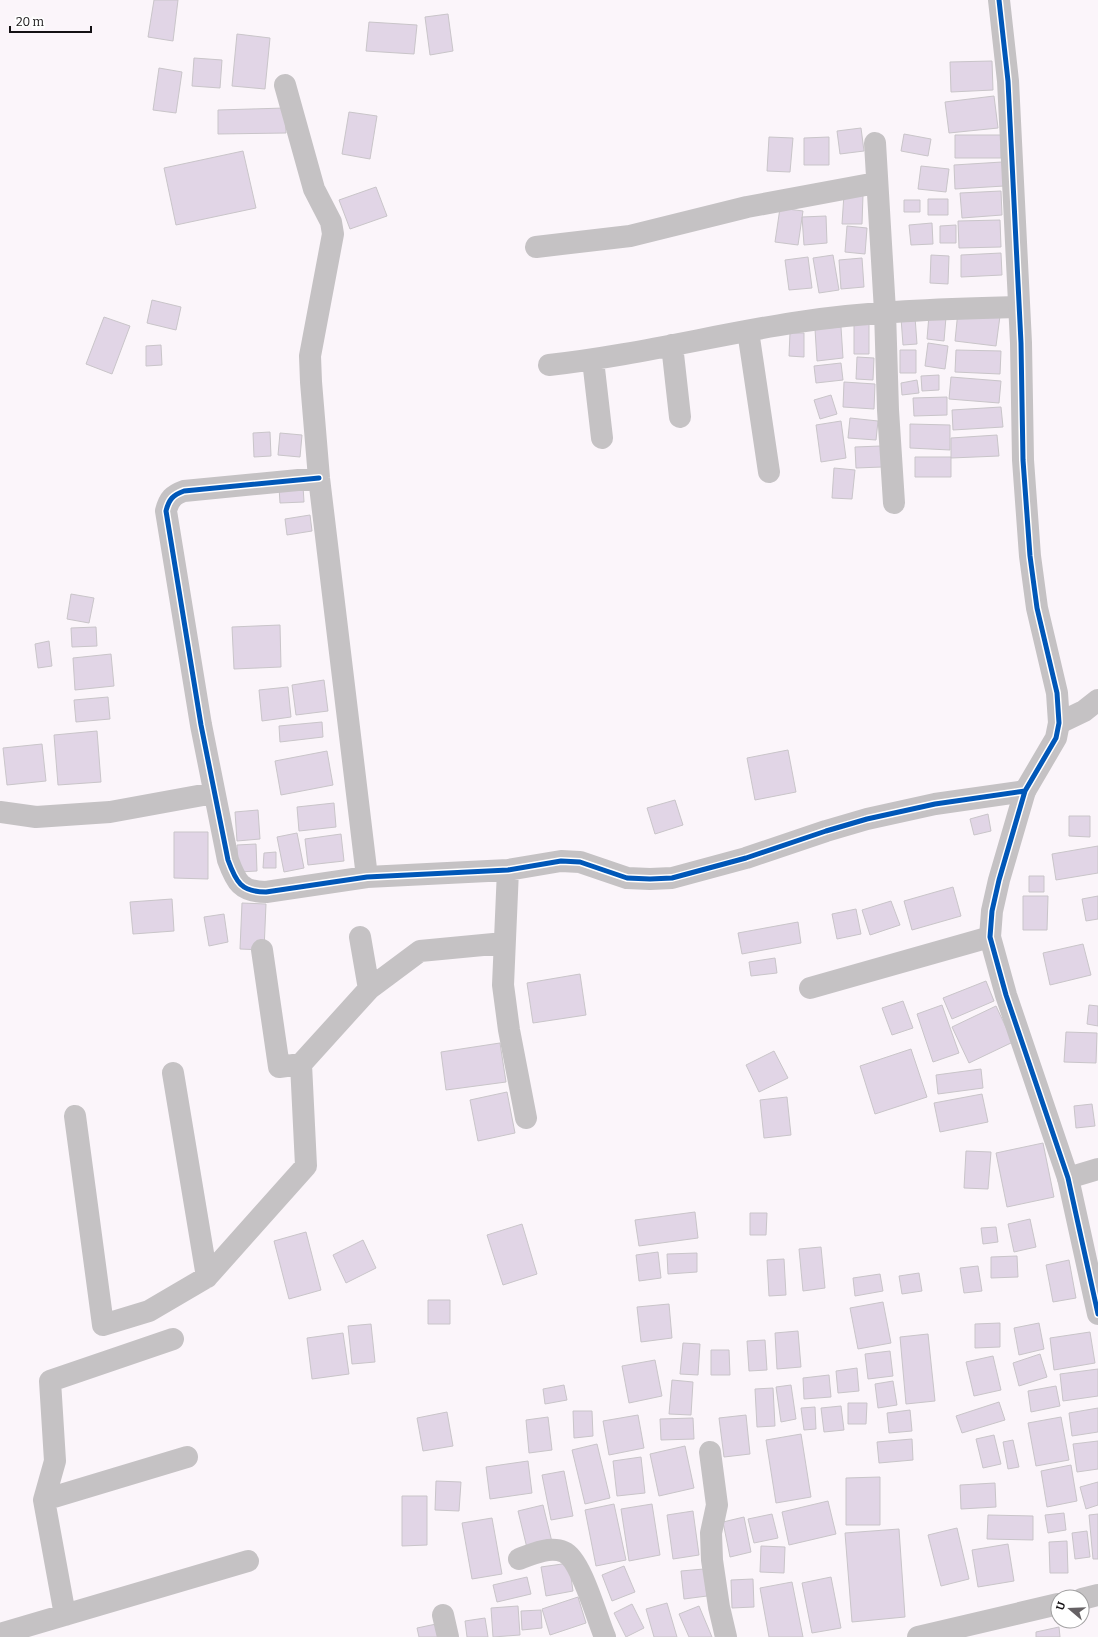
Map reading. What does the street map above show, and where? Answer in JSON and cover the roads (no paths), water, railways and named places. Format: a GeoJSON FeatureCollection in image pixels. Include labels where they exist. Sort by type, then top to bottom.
{"type":"FeatureCollection","features":[{"type":"Feature","properties":{"kind":"street"},"geometry":{"type":"LineString","coordinates":[[999,0],[1008,81],[1019,306],[1023,460],[1030,556],[1037,608],[1057,694],[1059,723],[1056,738],[1025,791],[997,888],[992,911],[990,937],[1006,996],[1068,1178],[1098,1314]]}},
{"type":"Feature","properties":{"kind":"street"},"geometry":{"type":"LineString","coordinates":[[285,85],[314,188],[331,222],[333,234],[310,356],[312,406],[319,478],[367,877]]}},
{"type":"Feature","properties":{"kind":"street"},"geometry":{"type":"LineString","coordinates":[[875,143],[894,503]]}},
{"type":"Feature","properties":{"kind":"street"},"geometry":{"type":"LineString","coordinates":[[536,247],[630,236],[747,207],[876,183]]}},
{"type":"Feature","properties":{"kind":"street"},"geometry":{"type":"LineString","coordinates":[[549,365],[594,360],[792,323],[885,311],[1019,306]]}},
{"type":"Feature","properties":{"kind":"street"},"geometry":{"type":"LineString","coordinates":[[748,331],[769,472]]}},
{"type":"Feature","properties":{"kind":"street"},"geometry":{"type":"LineString","coordinates":[[672,345],[680,417]]}},
{"type":"Feature","properties":{"kind":"street"},"geometry":{"type":"LineString","coordinates":[[594,360],[602,438]]}},
{"type":"Feature","properties":{"kind":"street"},"geometry":{"type":"LineString","coordinates":[[319,478],[184,491],[176,494],[168,502],[166,511],[167,525],[214,793],[228,860],[235,879],[244,887],[254,892],[266,892],[367,877],[508,870],[561,861],[580,862],[627,878],[650,880],[672,878],[746,858],[826,830],[867,819],[935,804],[1025,791]]}},
{"type":"Feature","properties":{"kind":"street"},"geometry":{"type":"LineString","coordinates":[[1059,723],[1084,710],[1098,700]]}},
{"type":"Feature","properties":{"kind":"street"},"geometry":{"type":"LineString","coordinates":[[0,812],[36,817],[110,812],[214,793]]}},
{"type":"Feature","properties":{"kind":"street"},"geometry":{"type":"LineString","coordinates":[[508,870],[503,985],[509,1030],[526,1118]]}},
{"type":"Feature","properties":{"kind":"street"},"geometry":{"type":"LineString","coordinates":[[360,937],[369,988]]}},
{"type":"Feature","properties":{"kind":"street"},"geometry":{"type":"LineString","coordinates":[[810,988],[990,937]]}},
{"type":"Feature","properties":{"kind":"street"},"geometry":{"type":"LineString","coordinates":[[262,950],[279,1067],[301,1064],[369,988],[420,951],[504,943]]}},
{"type":"Feature","properties":{"kind":"street"},"geometry":{"type":"LineString","coordinates":[[75,1116],[103,1325],[149,1311],[206,1277],[306,1166],[301,1064]]}},
{"type":"Feature","properties":{"kind":"street"},"geometry":{"type":"LineString","coordinates":[[173,1073],[206,1277]]}},
{"type":"Feature","properties":{"kind":"street"},"geometry":{"type":"LineString","coordinates":[[1068,1178],[1098,1169]]}},
{"type":"Feature","properties":{"kind":"street"},"geometry":{"type":"LineString","coordinates":[[65,1615],[44,1500],[55,1462],[50,1381],[173,1338]]}},
{"type":"Feature","properties":{"kind":"street"},"geometry":{"type":"LineString","coordinates":[[710,1452],[718,1504],[711,1533],[712,1560],[719,1607],[726,1637]]}},
{"type":"Feature","properties":{"kind":"street"},"geometry":{"type":"LineString","coordinates":[[44,1500],[188,1457]]}},
{"type":"Feature","properties":{"kind":"street"},"geometry":{"type":"LineString","coordinates":[[519,1559],[547,1551],[564,1552],[571,1556],[579,1568],[605,1637]]}},
{"type":"Feature","properties":{"kind":"street"},"geometry":{"type":"LineString","coordinates":[[0,1634],[248,1561]]}},
{"type":"Feature","properties":{"kind":"street"},"geometry":{"type":"LineString","coordinates":[[918,1637],[1050,1606]]}},
{"type":"Feature","properties":{"kind":"street"},"geometry":{"type":"LineString","coordinates":[[443,1615],[448,1637]]}}]}
